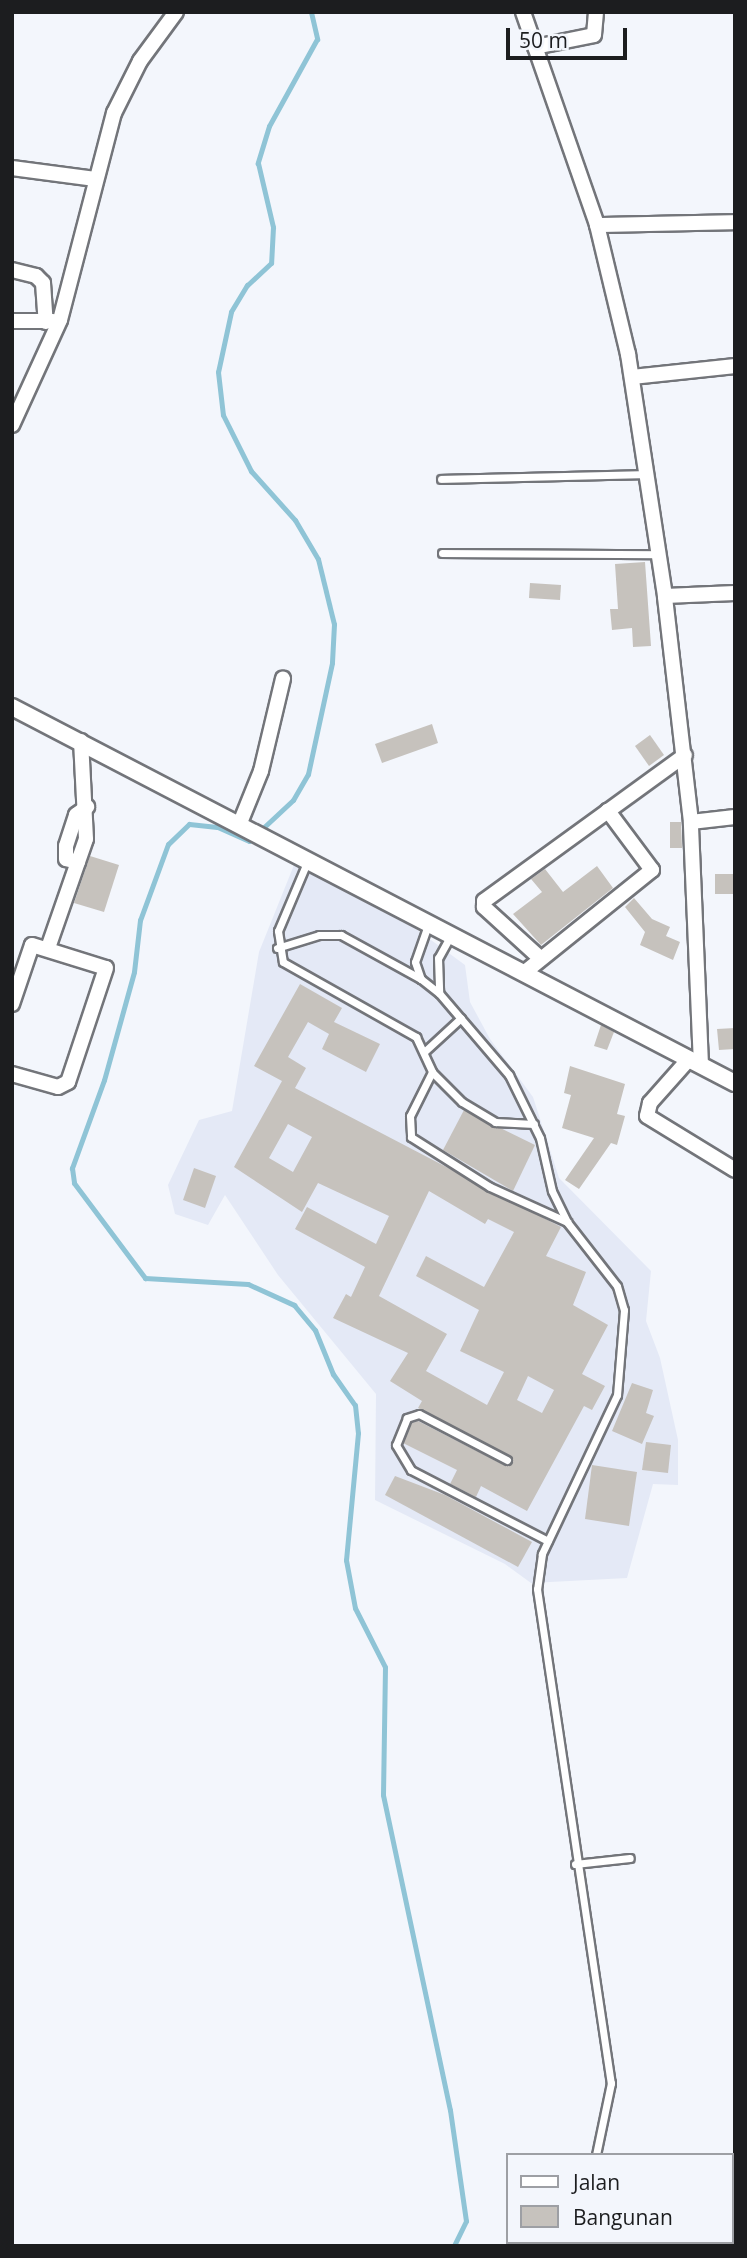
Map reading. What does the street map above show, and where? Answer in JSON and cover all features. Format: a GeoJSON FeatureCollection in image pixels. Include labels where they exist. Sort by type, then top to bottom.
{"type":"FeatureCollection","features":[{"type":"Feature","properties":{"kind":"street"},"geometry":{"type":"LineString","coordinates":[[12,425],[53,321],[114,113],[140,61],[176,12]]}},
{"type":"Feature","properties":{"kind":"street"},"geometry":{"type":"LineString","coordinates":[[523,12],[597,225],[632,377],[665,596],[685,755],[691,822],[695,1062],[650,1103],[647,1116],[735,1170]]}},
{"type":"Feature","properties":{"kind":"street"},"geometry":{"type":"LineString","coordinates":[[536,47],[594,35],[596,12]]}},
{"type":"Feature","properties":{"kind":"street"},"geometry":{"type":"LineString","coordinates":[[12,168],[94,178]]}},
{"type":"Feature","properties":{"kind":"street"},"geometry":{"type":"LineString","coordinates":[[597,225],[735,222]]}},
{"type":"Feature","properties":{"kind":"street"},"geometry":{"type":"LineString","coordinates":[[12,270],[36,276],[43,283],[53,321]]}},
{"type":"Feature","properties":{"kind":"street"},"geometry":{"type":"LineString","coordinates":[[12,321],[53,321]]}},
{"type":"Feature","properties":{"kind":"street"},"geometry":{"type":"LineString","coordinates":[[632,377],[735,366]]}},
{"type":"Feature","properties":{"kind":"street"},"geometry":{"type":"LineString","coordinates":[[665,596],[735,593]]}},
{"type":"Feature","properties":{"kind":"street"},"geometry":{"type":"LineString","coordinates":[[253,830],[261,771],[283,679]]}},
{"type":"Feature","properties":{"kind":"street"},"geometry":{"type":"LineString","coordinates":[[12,708],[253,830],[735,1083]]}},
{"type":"Feature","properties":{"kind":"street"},"geometry":{"type":"LineString","coordinates":[[48,948],[86,839],[87,807],[81,741]]}},
{"type":"Feature","properties":{"kind":"street"},"geometry":{"type":"LineString","coordinates":[[540,958],[484,907],[484,901],[685,755]]}},
{"type":"Feature","properties":{"kind":"street"},"geometry":{"type":"LineString","coordinates":[[525,972],[540,958],[618,903],[652,870],[608,811]]}},
{"type":"Feature","properties":{"kind":"street"},"geometry":{"type":"LineString","coordinates":[[691,822],[735,817]]}},
{"type":"Feature","properties":{"kind":"street"},"geometry":{"type":"LineString","coordinates":[[12,1004],[33,945],[106,968],[90,1028],[65,1086],[12,1074]]}},
{"type":"Feature","properties":{"kind":"lane"},"geometry":{"type":"LineString","coordinates":[[441,479],[646,474]]}},
{"type":"Feature","properties":{"kind":"lane"},"geometry":{"type":"LineString","coordinates":[[442,553],[659,554]]}},
{"type":"Feature","properties":{"kind":"lane"},"geometry":{"type":"LineString","coordinates":[[277,948],[308,859]]}},
{"type":"Feature","properties":{"kind":"lane"},"geometry":{"type":"LineString","coordinates":[[421,979],[415,962],[429,922]]}},
{"type":"Feature","properties":{"kind":"lane"},"geometry":{"type":"LineString","coordinates":[[277,948],[319,934],[341,935],[421,979],[439,993],[509,1074],[534,1124],[567,1222],[617,1286],[625,1344],[617,1395],[548,1541],[537,1589],[575,1864],[611,2083],[596,2153]]}},
{"type":"Feature","properties":{"kind":"lane"},"geometry":{"type":"LineString","coordinates":[[439,993],[438,958],[452,934]]}},
{"type":"Feature","properties":{"kind":"lane"},"geometry":{"type":"LineString","coordinates":[[277,948],[294,970],[397,1023],[425,1052],[432,1072],[462,1102],[495,1122],[534,1124]]}},
{"type":"Feature","properties":{"kind":"lane"},"geometry":{"type":"LineString","coordinates":[[425,1052],[461,1018]]}},
{"type":"Feature","properties":{"kind":"lane"},"geometry":{"type":"LineString","coordinates":[[432,1072],[410,1116],[411,1137],[490,1187],[567,1222]]}},
{"type":"Feature","properties":{"kind":"lane"},"geometry":{"type":"LineString","coordinates":[[507,1461],[419,1414],[407,1418],[396,1445],[411,1470],[548,1541]]}},
{"type":"Feature","properties":{"kind":"lane"},"geometry":{"type":"LineString","coordinates":[[575,1864],[630,1858]]}},
{"type":"Feature","properties":{"kind":"shaded area"},"geometry":{"type":"Polygon","coordinates":[[[294,865],[416,929],[465,965],[470,1002],[490,1039],[533,1097],[559,1178],[651,1271],[646,1321],[660,1358],[678,1440],[678,1485],[653,1484],[627,1578],[531,1583],[505,1564],[375,1500],[376,1394],[278,1275],[225,1195],[208,1225],[175,1214],[168,1185],[199,1120],[232,1111],[259,952],[294,865]]]}},
{"type":"Feature","properties":{"kind":"building"},"geometry":{"type":"Polygon","coordinates":[[[645,562],[651,646],[633,647],[632,628],[612,630],[610,609],[618,609],[615,564],[645,562]]]}},
{"type":"Feature","properties":{"kind":"building"},"geometry":{"type":"Polygon","coordinates":[[[530,583],[561,585],[560,600],[529,598],[530,583]]]}},
{"type":"Feature","properties":{"kind":"building"},"geometry":{"type":"Polygon","coordinates":[[[432,724],[438,743],[382,763],[375,744],[432,724]]]}},
{"type":"Feature","properties":{"kind":"building"},"geometry":{"type":"Polygon","coordinates":[[[650,735],[664,755],[649,766],[635,746],[650,735]]]}},
{"type":"Feature","properties":{"kind":"building"},"geometry":{"type":"Polygon","coordinates":[[[670,822],[681,822],[682,848],[670,848],[670,822]]]}},
{"type":"Feature","properties":{"kind":"building"},"geometry":{"type":"Polygon","coordinates":[[[90,856],[119,865],[104,912],[74,903],[90,856]]]}},
{"type":"Feature","properties":{"kind":"building"},"geometry":{"type":"Polygon","coordinates":[[[597,866],[613,888],[541,945],[513,914],[542,892],[531,879],[545,869],[563,892],[597,866]]]}},
{"type":"Feature","properties":{"kind":"building"},"geometry":{"type":"Polygon","coordinates":[[[715,874],[735,874],[735,894],[715,894],[715,874]]]}},
{"type":"Feature","properties":{"kind":"building"},"geometry":{"type":"Polygon","coordinates":[[[634,898],[652,919],[670,927],[666,936],[680,942],[673,960],[640,945],[645,932],[625,907],[634,898]]]}},
{"type":"Feature","properties":{"kind":"building"},"geometry":{"type":"Polygon","coordinates":[[[300,984],[342,1008],[334,1022],[380,1044],[366,1072],[322,1049],[329,1034],[308,1022],[288,1057],[306,1068],[295,1088],[561,1227],[546,1256],[586,1272],[573,1305],[608,1325],[582,1374],[605,1386],[592,1410],[584,1406],[527,1511],[481,1486],[476,1497],[450,1484],[457,1470],[403,1443],[412,1423],[418,1421],[504,1465],[513,1460],[418,1408],[422,1401],[390,1381],[408,1353],[333,1318],[346,1294],[351,1297],[365,1267],[295,1229],[307,1207],[376,1244],[389,1216],[318,1183],[302,1212],[234,1167],[282,1081],[254,1066],[300,984]],[[288,1124],[269,1158],[293,1172],[312,1137],[288,1124]],[[429,1191],[379,1296],[447,1334],[426,1371],[487,1405],[504,1372],[460,1351],[479,1310],[416,1276],[426,1256],[484,1287],[514,1232],[488,1219],[485,1224],[429,1191]],[[528,1376],[517,1400],[542,1413],[554,1390],[528,1376]]]}},
{"type":"Feature","properties":{"kind":"building"},"geometry":{"type":"Polygon","coordinates":[[[601,1025],[614,1032],[607,1050],[594,1046],[601,1025]]]}},
{"type":"Feature","properties":{"kind":"building"},"geometry":{"type":"Polygon","coordinates":[[[735,1028],[735,1049],[719,1050],[717,1029],[735,1028]]]}},
{"type":"Feature","properties":{"kind":"building"},"geometry":{"type":"Polygon","coordinates":[[[570,1066],[625,1084],[617,1114],[625,1116],[617,1145],[611,1143],[579,1189],[565,1180],[594,1138],[562,1128],[571,1095],[564,1093],[570,1066]]]}},
{"type":"Feature","properties":{"kind":"building"},"geometry":{"type":"Polygon","coordinates":[[[464,1110],[535,1145],[513,1191],[443,1150],[464,1110]]]}},
{"type":"Feature","properties":{"kind":"building"},"geometry":{"type":"Polygon","coordinates":[[[194,1168],[216,1176],[205,1208],[183,1200],[194,1168]]]}},
{"type":"Feature","properties":{"kind":"building"},"geometry":{"type":"Polygon","coordinates":[[[632,1383],[653,1390],[646,1413],[654,1416],[642,1444],[612,1431],[632,1383]]]}},
{"type":"Feature","properties":{"kind":"building"},"geometry":{"type":"Polygon","coordinates":[[[646,1442],[671,1445],[668,1473],[642,1470],[646,1442]]]}},
{"type":"Feature","properties":{"kind":"building"},"geometry":{"type":"Polygon","coordinates":[[[592,1465],[637,1472],[629,1526],[585,1519],[592,1465]]]}},
{"type":"Feature","properties":{"kind":"building"},"geometry":{"type":"Polygon","coordinates":[[[395,1476],[445,1495],[532,1542],[518,1567],[385,1495],[395,1476]]]}},
{"type":"Feature","properties":{"kind":"waterway"},"geometry":{"type":"LineString","coordinates":[[311,12],[317,39],[269,126],[258,163],[273,227],[271,263],[247,285],[231,312],[218,372],[223,415],[251,471],[295,520],[318,559],[334,624],[332,663],[308,774],[293,800],[249,841],[217,827],[189,824],[168,844],[140,920],[134,972],[104,1080],[72,1168],[74,1183],[145,1278],[248,1284],[294,1305],[315,1330],[333,1374],[355,1405],[358,1433],[346,1560],[355,1608],[385,1667],[383,1795],[450,2110],[466,2221],[454,2246]]}}]}
